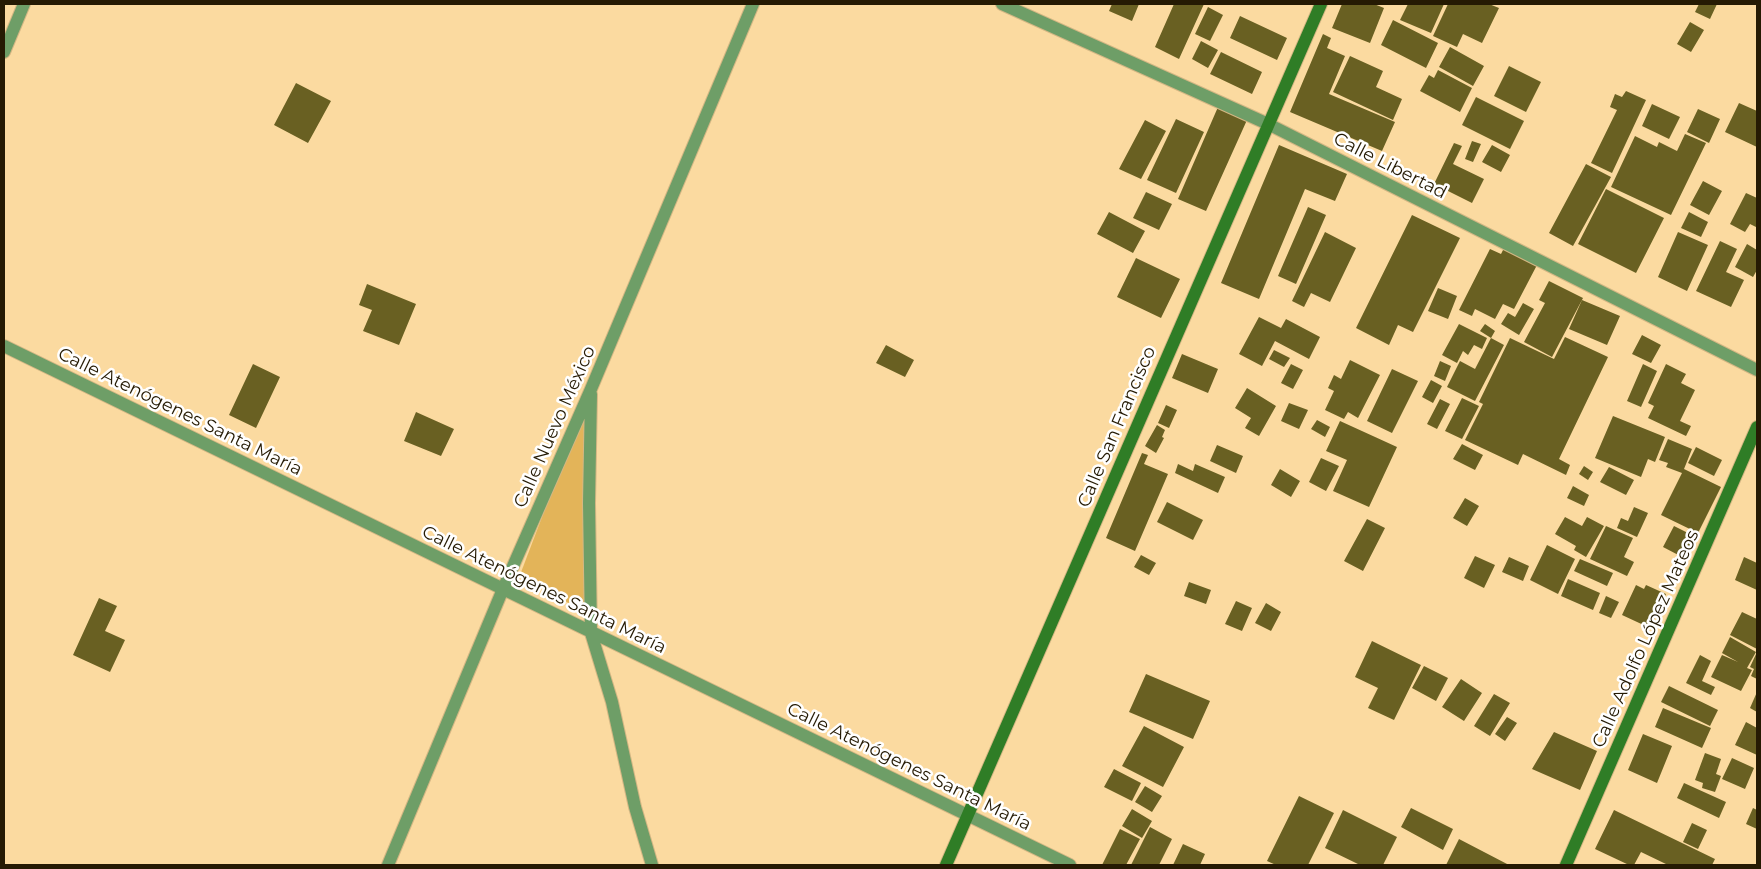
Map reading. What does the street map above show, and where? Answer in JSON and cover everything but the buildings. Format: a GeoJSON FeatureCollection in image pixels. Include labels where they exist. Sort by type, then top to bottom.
{"type":"FeatureCollection","features":[{"type":"Feature","properties":{"kind":"street"},"geometry":{"type":"LineString","coordinates":[[4,52],[24,4]]}},
{"type":"Feature","properties":{"kind":"street","name":"Calle Nuevo México"},"geometry":{"type":"LineString","coordinates":[[388,865],[503,589],[591,389],[753,4]]}},
{"type":"Feature","properties":{"kind":"street","name":"Calle Libertad"},"geometry":{"type":"LineString","coordinates":[[1002,4],[1268,124],[1757,370]]}},
{"type":"Feature","properties":{"kind":"street","name":"Calle San Francisco"},"geometry":{"type":"LineString","coordinates":[[946,865],[1321,4]]}},
{"type":"Feature","properties":{"kind":"street","name":"Calle Atenógenes Santa María"},"geometry":{"type":"LineString","coordinates":[[4,346],[1070,865]]}},
{"type":"Feature","properties":{"kind":"street"},"geometry":{"type":"LineString","coordinates":[[591,389],[589,503],[591,632],[612,702],[635,807],[652,865]]}},
{"type":"Feature","properties":{"kind":"street","name":"Calle Adolfo López Mateos"},"geometry":{"type":"LineString","coordinates":[[1566,865],[1757,427]]}},
{"type":"Feature","properties":{"kind":"shaded area"},"geometry":{"type":"Polygon","coordinates":[[[585,411],[584,612],[520,575],[585,411]]]}}]}
